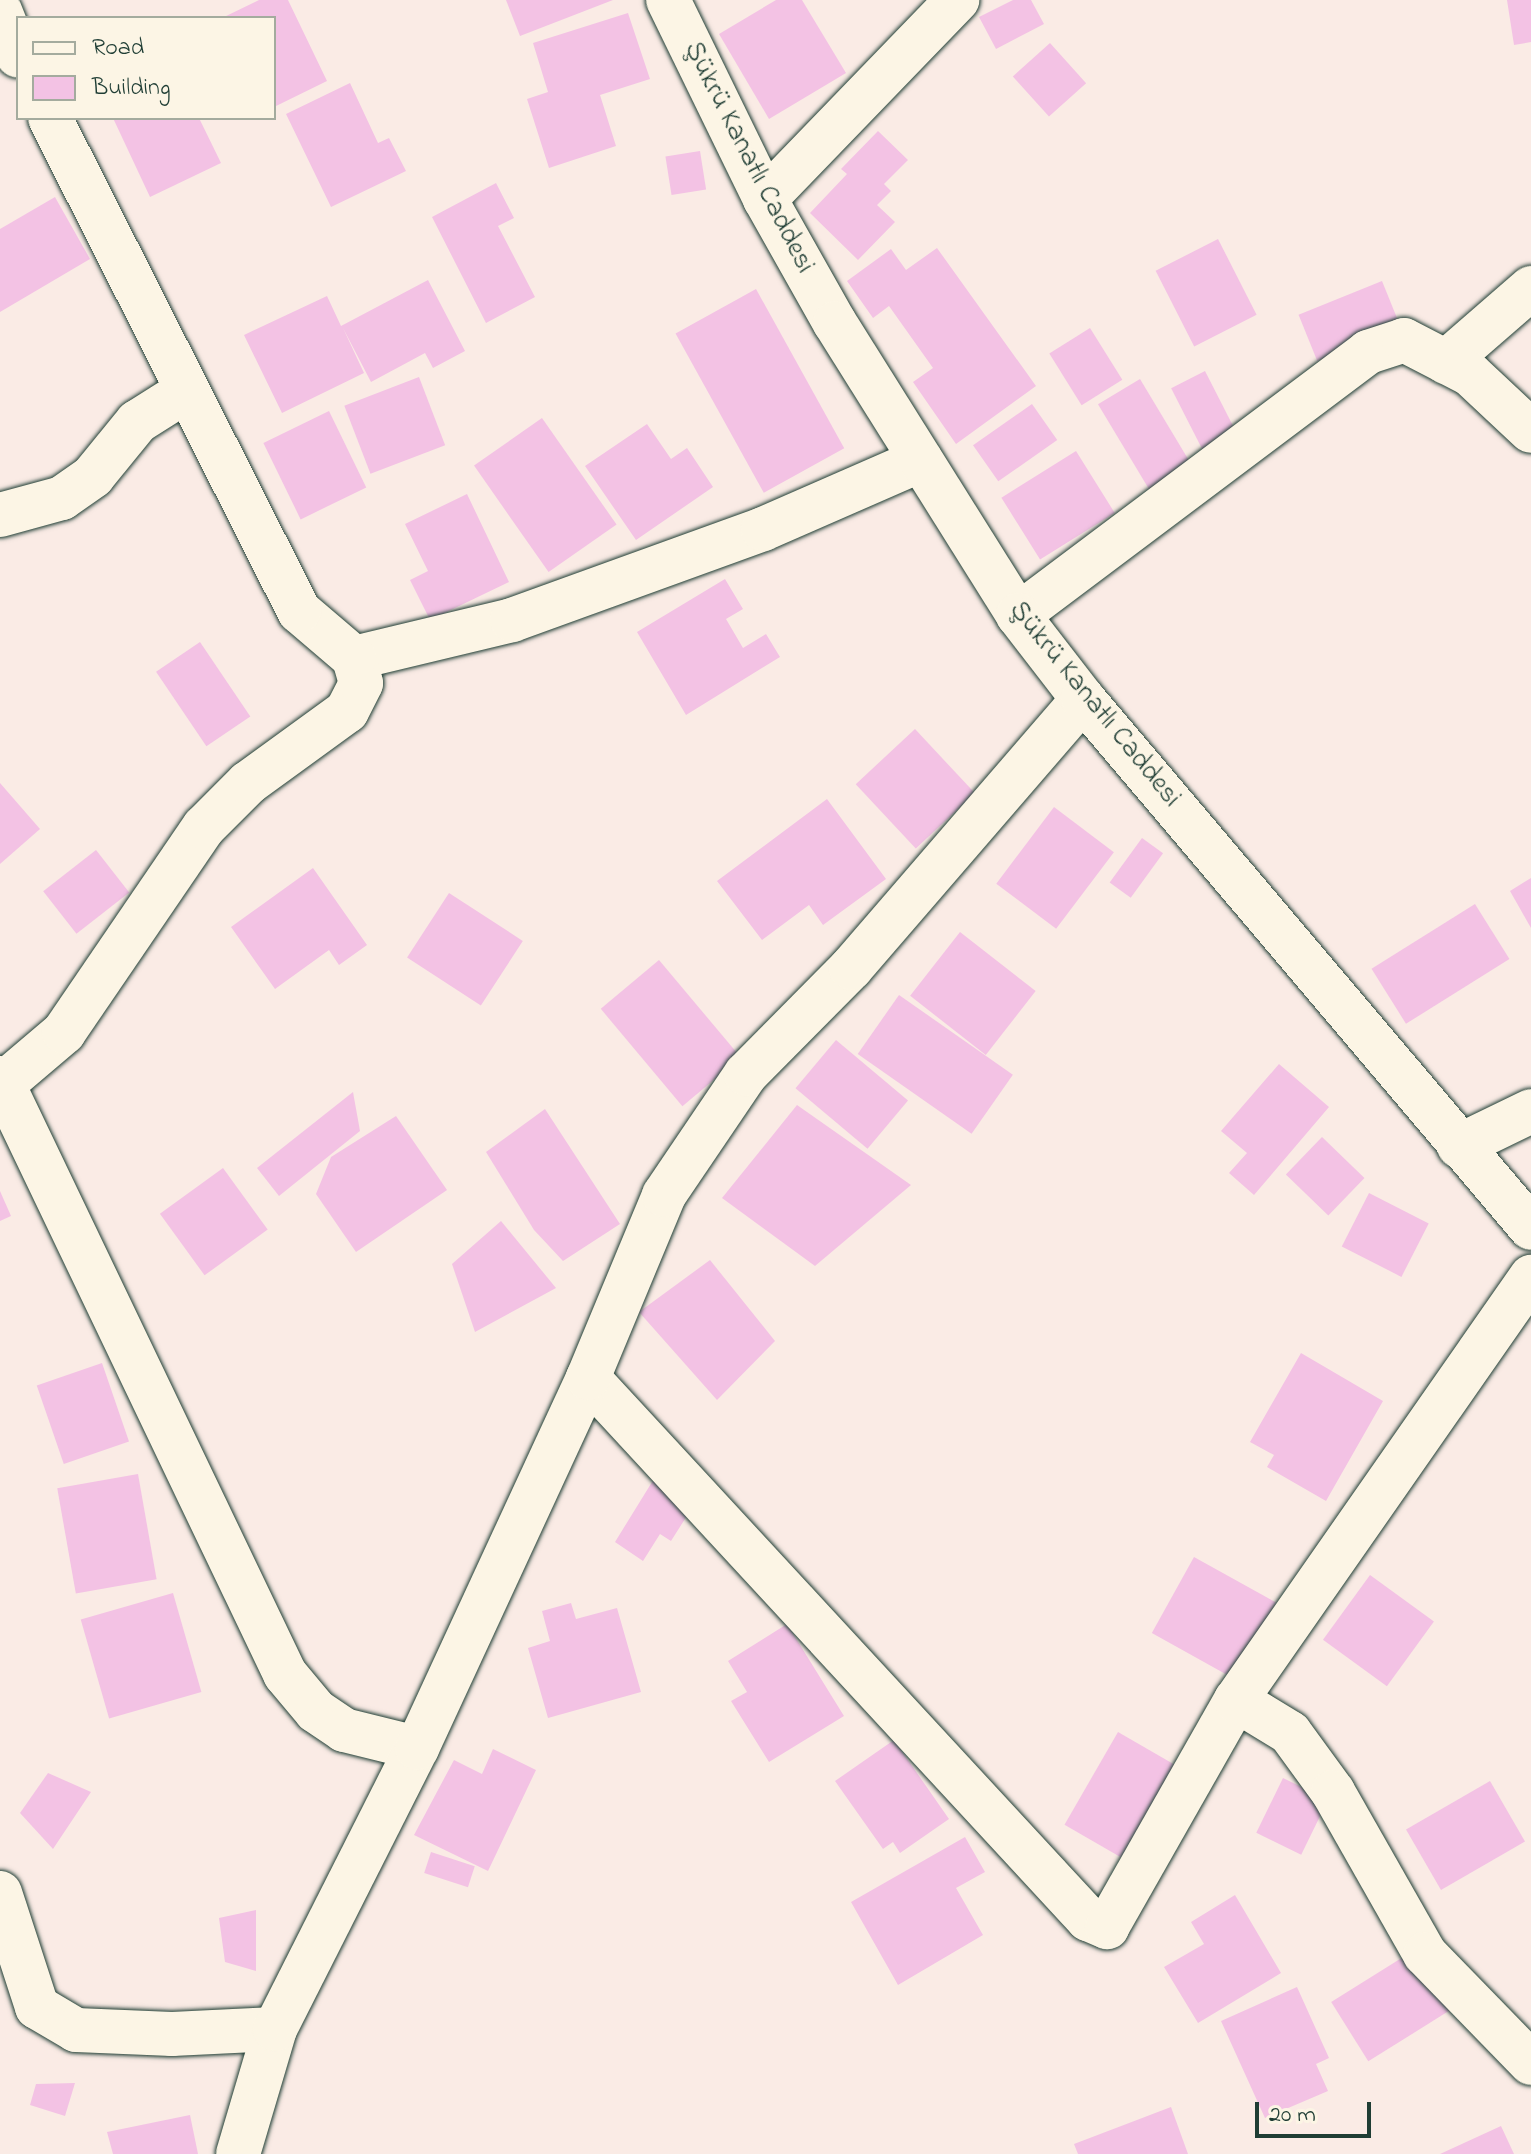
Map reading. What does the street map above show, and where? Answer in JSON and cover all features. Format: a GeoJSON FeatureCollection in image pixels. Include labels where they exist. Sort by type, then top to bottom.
{"type":"FeatureCollection","features":[{"type":"Feature","properties":{"kind":"street","name":"Şükrü Kanatlı Caddesi"},"geometry":{"type":"LineString","coordinates":[[668,0],[765,199],[1018,615],[1083,699],[1531,1228]]}},
{"type":"Feature","properties":{"kind":"street"},"geometry":{"type":"LineString","coordinates":[[765,199],[957,0]]}},
{"type":"Feature","properties":{"kind":"street"},"geometry":{"type":"LineString","coordinates":[[0,11],[16,51]]}},
{"type":"Feature","properties":{"kind":"street"},"geometry":{"type":"LineString","coordinates":[[51,120],[299,611],[354,658],[361,683],[347,711],[248,783],[204,827],[64,1032],[1,1081],[285,1674],[316,1711],[344,1730],[417,1748]]}},
{"type":"Feature","properties":{"kind":"street"},"geometry":{"type":"LineString","coordinates":[[1446,362],[1531,288]]}},
{"type":"Feature","properties":{"kind":"street"},"geometry":{"type":"LineString","coordinates":[[1018,615],[1368,352],[1404,340],[1470,374],[1531,431]]}},
{"type":"Feature","properties":{"kind":"street"},"geometry":{"type":"LineString","coordinates":[[0,515],[62,498],[93,476],[137,422],[186,391]]}},
{"type":"Feature","properties":{"kind":"street"},"geometry":{"type":"LineString","coordinates":[[354,658],[512,620],[763,529],[921,460]]}},
{"type":"Feature","properties":{"kind":"street"},"geometry":{"type":"LineString","coordinates":[[238,2154],[275,2029],[417,1748],[588,1378],[664,1195],[746,1074],[851,968],[1083,699]]}},
{"type":"Feature","properties":{"kind":"street"},"geometry":{"type":"LineString","coordinates":[[1459,1146],[1531,1111]]}},
{"type":"Feature","properties":{"kind":"street"},"geometry":{"type":"LineString","coordinates":[[588,1378],[1088,1919],[1107,1927],[1236,1700],[1531,1277]]}},
{"type":"Feature","properties":{"kind":"street"},"geometry":{"type":"LineString","coordinates":[[1236,1700],[1290,1733],[1333,1792],[1425,1954],[1531,2063]]}},
{"type":"Feature","properties":{"kind":"street"},"geometry":{"type":"LineString","coordinates":[[0,1893],[37,2007],[76,2030],[172,2034],[275,2029]]}},
{"type":"Feature","properties":{"kind":"building"},"geometry":{"type":"Polygon","coordinates":[[[259,0],[288,0],[327,81],[276,106],[276,16],[226,16],[259,0]]]}},
{"type":"Feature","properties":{"kind":"building"},"geometry":{"type":"Polygon","coordinates":[[[506,0],[613,0],[520,36],[506,0]]]}},
{"type":"Feature","properties":{"kind":"building"},"geometry":{"type":"Polygon","coordinates":[[[776,0],[802,0],[846,73],[769,119],[719,34],[776,0]]]}},
{"type":"Feature","properties":{"kind":"building"},"geometry":{"type":"Polygon","coordinates":[[[1013,0],[1031,0],[1044,24],[996,49],[979,17],[1013,0]]]}},
{"type":"Feature","properties":{"kind":"building"},"geometry":{"type":"Polygon","coordinates":[[[1507,0],[1531,0],[1531,42],[1514,45],[1507,0]]]}},
{"type":"Feature","properties":{"kind":"building"},"geometry":{"type":"Polygon","coordinates":[[[628,13],[650,79],[600,95],[616,146],[549,168],[527,99],[548,92],[533,43],[628,13]]]}},
{"type":"Feature","properties":{"kind":"building"},"geometry":{"type":"Polygon","coordinates":[[[1050,43],[1086,83],[1049,117],[1013,76],[1050,43]]]}},
{"type":"Feature","properties":{"kind":"building"},"geometry":{"type":"Polygon","coordinates":[[[350,83],[378,143],[389,138],[406,171],[331,207],[286,114],[350,83]]]}},
{"type":"Feature","properties":{"kind":"building"},"geometry":{"type":"Polygon","coordinates":[[[114,120],[200,120],[221,163],[150,197],[114,120]]]}},
{"type":"Feature","properties":{"kind":"building"},"geometry":{"type":"Polygon","coordinates":[[[878,131],[908,160],[884,184],[891,191],[877,205],[895,222],[858,260],[810,213],[847,174],[841,169],[878,131]]]}},
{"type":"Feature","properties":{"kind":"building"},"geometry":{"type":"Polygon","coordinates":[[[700,151],[706,190],[672,195],[665,156],[700,151]]]}},
{"type":"Feature","properties":{"kind":"building"},"geometry":{"type":"Polygon","coordinates":[[[496,183],[514,218],[498,226],[535,297],[486,323],[432,217],[496,183]]]}},
{"type":"Feature","properties":{"kind":"building"},"geometry":{"type":"Polygon","coordinates":[[[55,197],[90,259],[0,312],[0,229],[55,197]]]}},
{"type":"Feature","properties":{"kind":"building"},"geometry":{"type":"Polygon","coordinates":[[[1218,239],[1257,315],[1194,347],[1156,271],[1218,239]]]}},
{"type":"Feature","properties":{"kind":"building"},"geometry":{"type":"Polygon","coordinates":[[[937,248],[1036,386],[956,444],[913,382],[933,368],[889,306],[873,318],[847,281],[891,249],[906,270],[937,248]]]}},
{"type":"Feature","properties":{"kind":"building"},"geometry":{"type":"Polygon","coordinates":[[[428,280],[465,351],[433,368],[425,353],[371,382],[343,328],[364,373],[282,413],[244,335],[327,296],[341,326],[428,280]]]}},
{"type":"Feature","properties":{"kind":"building"},"geometry":{"type":"Polygon","coordinates":[[[1382,281],[1401,327],[1317,361],[1299,315],[1382,281]]]}},
{"type":"Feature","properties":{"kind":"building"},"geometry":{"type":"Polygon","coordinates":[[[756,289],[844,448],[764,493],[676,334],[756,289]]]}},
{"type":"Feature","properties":{"kind":"building"},"geometry":{"type":"Polygon","coordinates":[[[1090,328],[1122,380],[1082,405],[1049,353],[1090,328]]]}},
{"type":"Feature","properties":{"kind":"building"},"geometry":{"type":"Polygon","coordinates":[[[1205,371],[1237,433],[1203,451],[1171,388],[1205,371]]]}},
{"type":"Feature","properties":{"kind":"building"},"geometry":{"type":"Polygon","coordinates":[[[419,377],[445,445],[370,474],[344,406],[419,377]]]}},
{"type":"Feature","properties":{"kind":"building"},"geometry":{"type":"Polygon","coordinates":[[[1140,379],[1192,465],[1150,490],[1098,404],[1140,379]]]}},
{"type":"Feature","properties":{"kind":"building"},"geometry":{"type":"Polygon","coordinates":[[[1032,404],[1057,440],[998,481],[973,445],[1032,404]]]}},
{"type":"Feature","properties":{"kind":"building"},"geometry":{"type":"Polygon","coordinates":[[[329,411],[366,487],[301,519],[263,443],[329,411]]]}},
{"type":"Feature","properties":{"kind":"building"},"geometry":{"type":"Polygon","coordinates":[[[542,418],[617,524],[549,572],[474,466],[542,418]]]}},
{"type":"Feature","properties":{"kind":"building"},"geometry":{"type":"Polygon","coordinates":[[[647,424],[671,459],[687,448],[713,487],[636,540],[585,466],[647,424]]]}},
{"type":"Feature","properties":{"kind":"building"},"geometry":{"type":"Polygon","coordinates":[[[1076,451],[1115,513],[1040,560],[1001,498],[1076,451]]]}},
{"type":"Feature","properties":{"kind":"building"},"geometry":{"type":"Polygon","coordinates":[[[467,494],[509,582],[430,620],[410,580],[428,571],[405,524],[467,494]]]}},
{"type":"Feature","properties":{"kind":"building"},"geometry":{"type":"Polygon","coordinates":[[[725,579],[743,609],[726,619],[743,648],[766,634],[780,657],[686,715],[637,632],[725,579]]]}},
{"type":"Feature","properties":{"kind":"building"},"geometry":{"type":"Polygon","coordinates":[[[200,642],[250,717],[206,746],[156,672],[200,642]]]}},
{"type":"Feature","properties":{"kind":"building"},"geometry":{"type":"Polygon","coordinates":[[[915,729],[975,793],[916,849],[856,784],[915,729]]]}},
{"type":"Feature","properties":{"kind":"building"},"geometry":{"type":"Polygon","coordinates":[[[0,783],[40,829],[0,864],[0,783]]]}},
{"type":"Feature","properties":{"kind":"building"},"geometry":{"type":"Polygon","coordinates":[[[827,799],[886,879],[823,925],[809,905],[762,940],[717,881],[827,799]]]}},
{"type":"Feature","properties":{"kind":"building"},"geometry":{"type":"Polygon","coordinates":[[[1054,807],[1114,852],[1056,929],[996,884],[1054,807]]]}},
{"type":"Feature","properties":{"kind":"building"},"geometry":{"type":"Polygon","coordinates":[[[1142,838],[1163,853],[1131,898],[1110,882],[1142,838]]]}},
{"type":"Feature","properties":{"kind":"building"},"geometry":{"type":"Polygon","coordinates":[[[96,850],[129,893],[76,934],[43,891],[96,850]]]}},
{"type":"Feature","properties":{"kind":"building"},"geometry":{"type":"Polygon","coordinates":[[[313,868],[367,945],[339,965],[329,950],[275,989],[231,927],[313,868]]]}},
{"type":"Feature","properties":{"kind":"building"},"geometry":{"type":"Polygon","coordinates":[[[1531,878],[1531,928],[1510,891],[1531,878]]]}},
{"type":"Feature","properties":{"kind":"building"},"geometry":{"type":"Polygon","coordinates":[[[449,893],[523,941],[481,1006],[407,958],[449,893]]]}},
{"type":"Feature","properties":{"kind":"building"},"geometry":{"type":"Polygon","coordinates":[[[1475,904],[1509,959],[1406,1024],[1372,969],[1475,904]]]}},
{"type":"Feature","properties":{"kind":"building"},"geometry":{"type":"Polygon","coordinates":[[[960,932],[1036,991],[986,1055],[910,996],[960,932]]]}},
{"type":"Feature","properties":{"kind":"building"},"geometry":{"type":"Polygon","coordinates":[[[659,960],[741,1057],[682,1106],[601,1009],[659,960]]]}},
{"type":"Feature","properties":{"kind":"building"},"geometry":{"type":"Polygon","coordinates":[[[899,995],[1013,1075],[972,1134],[858,1054],[899,995]]]}},
{"type":"Feature","properties":{"kind":"building"},"geometry":{"type":"Polygon","coordinates":[[[836,1040],[908,1100],[868,1149],[796,1088],[836,1040]]]}},
{"type":"Feature","properties":{"kind":"building"},"geometry":{"type":"Polygon","coordinates":[[[1279,1064],[1329,1107],[1254,1195],[1229,1173],[1247,1153],[1221,1131],[1279,1064]]]}},
{"type":"Feature","properties":{"kind":"building"},"geometry":{"type":"Polygon","coordinates":[[[353,1092],[360,1131],[279,1196],[257,1168],[353,1092]]]}},
{"type":"Feature","properties":{"kind":"building"},"geometry":{"type":"Polygon","coordinates":[[[797,1105],[911,1185],[815,1266],[722,1198],[797,1105]]]}},
{"type":"Feature","properties":{"kind":"building"},"geometry":{"type":"Polygon","coordinates":[[[545,1109],[620,1224],[563,1261],[534,1230],[486,1152],[545,1109]]]}},
{"type":"Feature","properties":{"kind":"building"},"geometry":{"type":"Polygon","coordinates":[[[396,1116],[447,1190],[356,1252],[316,1194],[331,1157],[396,1116]]]}},
{"type":"Feature","properties":{"kind":"building"},"geometry":{"type":"Polygon","coordinates":[[[1322,1137],[1364,1178],[1328,1215],[1286,1174],[1322,1137]]]}},
{"type":"Feature","properties":{"kind":"building"},"geometry":{"type":"Polygon","coordinates":[[[223,1168],[268,1229],[205,1275],[160,1214],[223,1168]]]}},
{"type":"Feature","properties":{"kind":"building"},"geometry":{"type":"Polygon","coordinates":[[[0,1191],[11,1216],[0,1221],[0,1191]]]}},
{"type":"Feature","properties":{"kind":"building"},"geometry":{"type":"Polygon","coordinates":[[[1369,1193],[1429,1223],[1401,1277],[1342,1246],[1369,1193]]]}},
{"type":"Feature","properties":{"kind":"building"},"geometry":{"type":"Polygon","coordinates":[[[501,1221],[556,1288],[475,1332],[452,1264],[501,1221]]]}},
{"type":"Feature","properties":{"kind":"building"},"geometry":{"type":"Polygon","coordinates":[[[710,1260],[775,1341],[717,1400],[639,1312],[710,1260]]]}},
{"type":"Feature","properties":{"kind":"building"},"geometry":{"type":"Polygon","coordinates":[[[1301,1353],[1383,1401],[1326,1501],[1267,1467],[1274,1455],[1250,1442],[1301,1353]]]}},
{"type":"Feature","properties":{"kind":"building"},"geometry":{"type":"Polygon","coordinates":[[[102,1363],[129,1441],[64,1464],[37,1385],[102,1363]]]}},
{"type":"Feature","properties":{"kind":"building"},"geometry":{"type":"Polygon","coordinates":[[[138,1474],[157,1579],[76,1594],[57,1488],[138,1474]]]}},
{"type":"Feature","properties":{"kind":"building"},"geometry":{"type":"Polygon","coordinates":[[[657,1474],[697,1500],[671,1541],[660,1534],[643,1561],[615,1542],[657,1474]]]}},
{"type":"Feature","properties":{"kind":"building"},"geometry":{"type":"Polygon","coordinates":[[[1194,1557],[1276,1603],[1234,1679],[1152,1633],[1194,1557]]]}},
{"type":"Feature","properties":{"kind":"building"},"geometry":{"type":"Polygon","coordinates":[[[1370,1575],[1434,1621],[1387,1686],[1323,1640],[1370,1575]]]}},
{"type":"Feature","properties":{"kind":"building"},"geometry":{"type":"Polygon","coordinates":[[[173,1593],[201,1692],[109,1718],[81,1619],[173,1593]]]}},
{"type":"Feature","properties":{"kind":"building"},"geometry":{"type":"Polygon","coordinates":[[[571,1603],[576,1619],[617,1608],[641,1692],[548,1718],[528,1648],[550,1641],[542,1611],[571,1603]]]}},
{"type":"Feature","properties":{"kind":"building"},"geometry":{"type":"Polygon","coordinates":[[[787,1624],[844,1716],[769,1762],[731,1701],[747,1692],[728,1661],[787,1624]]]}},
{"type":"Feature","properties":{"kind":"building"},"geometry":{"type":"Polygon","coordinates":[[[1118,1732],[1192,1774],[1138,1867],[1064,1825],[1118,1732]]]}},
{"type":"Feature","properties":{"kind":"building"},"geometry":{"type":"Polygon","coordinates":[[[894,1740],[949,1819],[900,1853],[893,1842],[883,1849],[835,1781],[894,1740]]]}},
{"type":"Feature","properties":{"kind":"building"},"geometry":{"type":"Polygon","coordinates":[[[493,1749],[536,1770],[488,1871],[414,1835],[454,1760],[482,1774],[493,1749]]]}},
{"type":"Feature","properties":{"kind":"building"},"geometry":{"type":"Polygon","coordinates":[[[48,1773],[91,1792],[53,1849],[20,1813],[48,1773]]]}},
{"type":"Feature","properties":{"kind":"building"},"geometry":{"type":"Polygon","coordinates":[[[1283,1778],[1328,1800],[1301,1855],[1256,1833],[1283,1778]]]}},
{"type":"Feature","properties":{"kind":"building"},"geometry":{"type":"Polygon","coordinates":[[[1490,1781],[1525,1842],[1441,1890],[1406,1830],[1490,1781]]]}},
{"type":"Feature","properties":{"kind":"building"},"geometry":{"type":"Polygon","coordinates":[[[965,1837],[985,1872],[956,1888],[983,1935],[898,1985],[851,1902],[965,1837]]]}},
{"type":"Feature","properties":{"kind":"building"},"geometry":{"type":"Polygon","coordinates":[[[431,1852],[475,1866],[468,1887],[424,1873],[431,1852]]]}},
{"type":"Feature","properties":{"kind":"building"},"geometry":{"type":"Polygon","coordinates":[[[1235,1895],[1281,1973],[1198,2023],[1164,1967],[1204,1944],[1191,1922],[1235,1895]]]}},
{"type":"Feature","properties":{"kind":"building"},"geometry":{"type":"Polygon","coordinates":[[[256,1910],[256,1971],[225,1962],[219,1918],[256,1910]]]}},
{"type":"Feature","properties":{"kind":"building"},"geometry":{"type":"Polygon","coordinates":[[[1416,1949],[1453,2008],[1368,2061],[1331,2002],[1416,1949]]]}},
{"type":"Feature","properties":{"kind":"building"},"geometry":{"type":"Polygon","coordinates":[[[1297,1987],[1329,2058],[1316,2064],[1328,2091],[1265,2118],[1221,2021],[1297,1987]]]}},
{"type":"Feature","properties":{"kind":"building"},"geometry":{"type":"Polygon","coordinates":[[[75,2083],[65,2116],[30,2105],[36,2084],[75,2083]]]}},
{"type":"Feature","properties":{"kind":"building"},"geometry":{"type":"Polygon","coordinates":[[[1171,2107],[1188,2154],[1078,2154],[1074,2144],[1171,2107]]]}},
{"type":"Feature","properties":{"kind":"building"},"geometry":{"type":"Polygon","coordinates":[[[190,2115],[198,2154],[113,2154],[107,2132],[190,2115]]]}},
{"type":"Feature","properties":{"kind":"building"},"geometry":{"type":"Polygon","coordinates":[[[1501,2126],[1514,2154],[1440,2154],[1501,2126]]]}}]}
